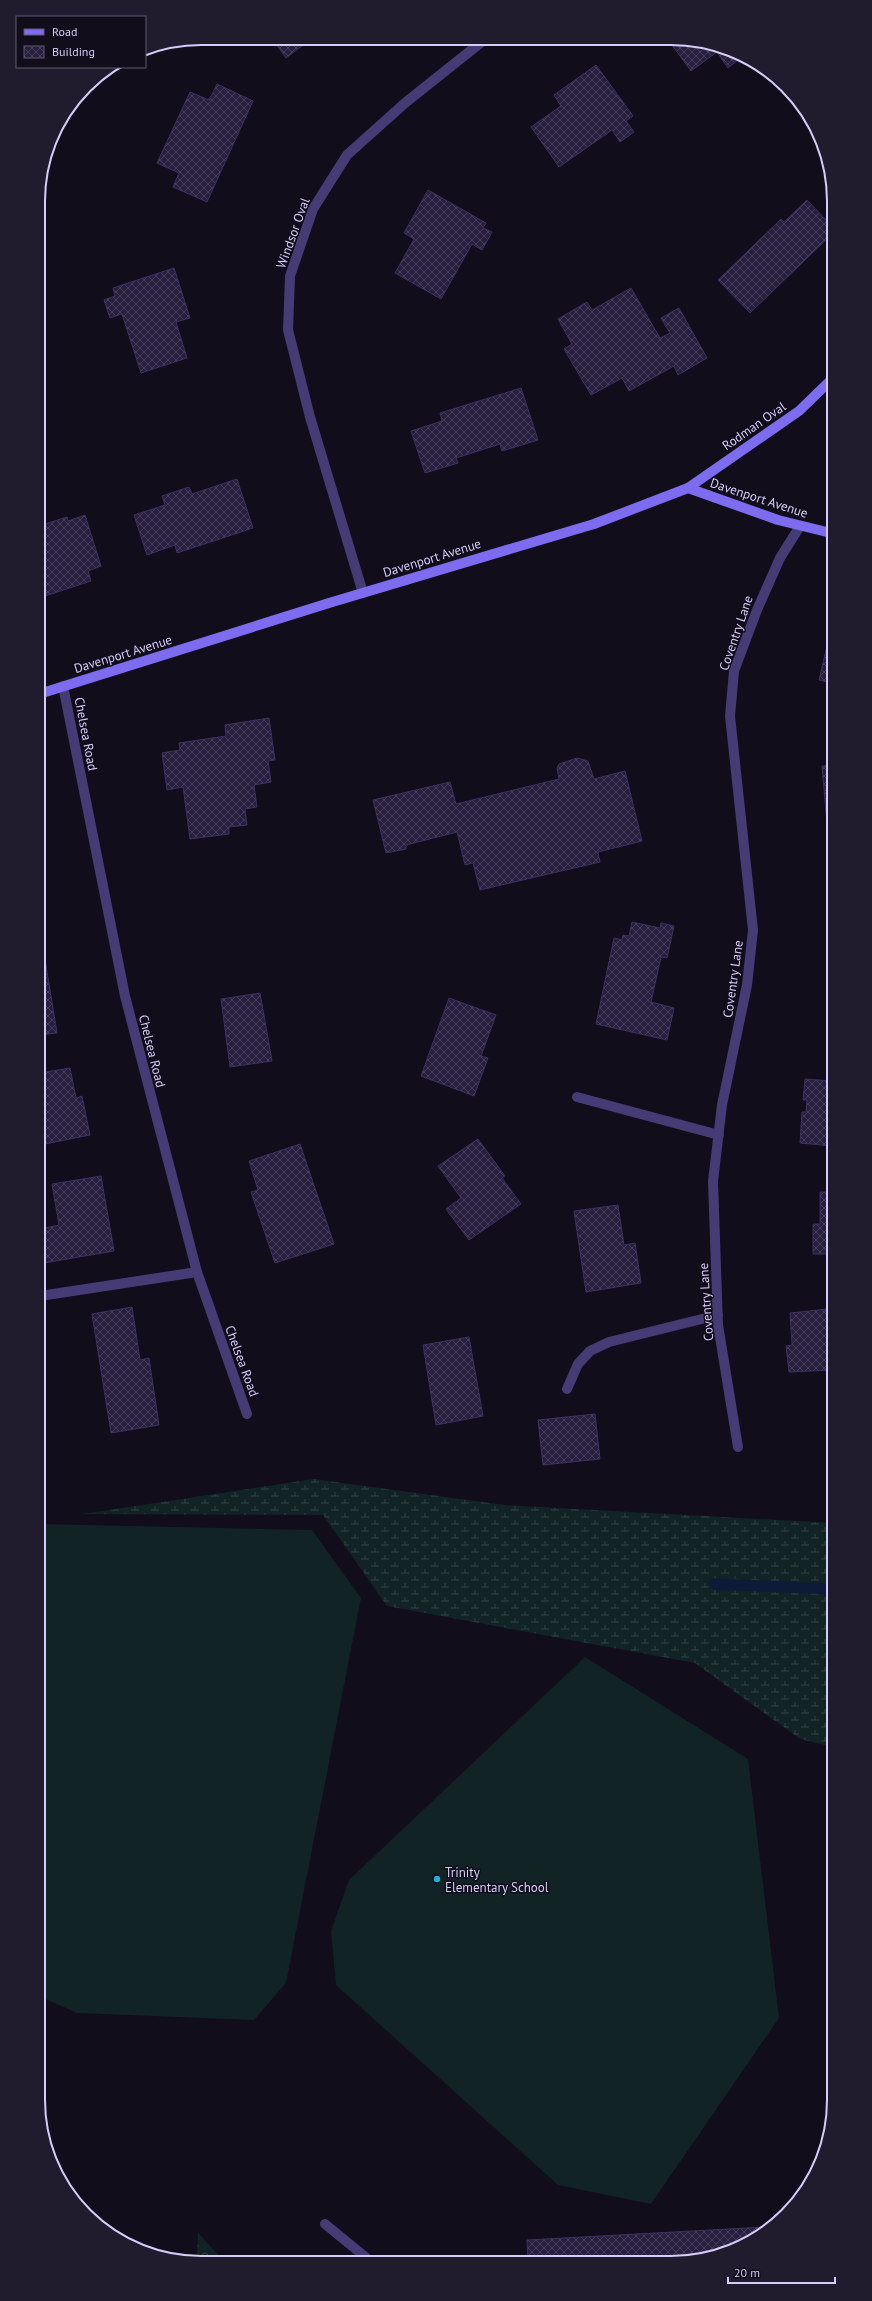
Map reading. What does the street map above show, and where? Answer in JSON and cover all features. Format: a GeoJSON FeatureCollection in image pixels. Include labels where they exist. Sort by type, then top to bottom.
{"type":"FeatureCollection","features":[{"type":"Feature","properties":{"kind":"street","name":"Windsor Oval"},"geometry":{"type":"LineString","coordinates":[[363,593],[310,417],[288,330],[290,276],[313,209],[347,155],[405,103],[478,45]]}},
{"type":"Feature","properties":{"kind":"street","name":"Rodman Oval"},"geometry":{"type":"LineString","coordinates":[[688,488],[799,411],[827,384]]}},
{"type":"Feature","properties":{"kind":"street","name":"Davenport Avenue"},"geometry":{"type":"LineString","coordinates":[[45,692],[363,593],[594,524],[688,488],[778,520],[827,532]]}},
{"type":"Feature","properties":{"kind":"street","name":"Coventry Lane"},"geometry":{"type":"LineString","coordinates":[[738,1447],[718,1315],[713,1181],[722,1105],[747,985],[753,930],[730,716],[734,671],[757,610],[780,558],[800,526]]}},
{"type":"Feature","properties":{"kind":"street","name":"Chelsea Road"},"geometry":{"type":"LineString","coordinates":[[63,686],[125,996],[197,1272],[247,1414]]}},
{"type":"Feature","properties":{"kind":"street"},"geometry":{"type":"LineString","coordinates":[[577,1097],[718,1136]]}},
{"type":"Feature","properties":{"kind":"street"},"geometry":{"type":"LineString","coordinates":[[45,1295],[197,1272]]}},
{"type":"Feature","properties":{"kind":"street"},"geometry":{"type":"LineString","coordinates":[[567,1390],[572,1375],[578,1364],[590,1351],[609,1342],[718,1315]]}},
{"type":"Feature","properties":{"kind":"street"},"geometry":{"type":"LineString","coordinates":[[325,2224],[364,2256]]}},
{"type":"Feature","properties":{"kind":"green space"},"geometry":{"type":"Polygon","coordinates":[[[314,1479],[504,1505],[827,1523],[827,1746],[800,1739],[695,1663],[387,1606],[323,1515],[83,1514],[314,1479]]]}},
{"type":"Feature","properties":{"kind":"green space"},"geometry":{"type":"Polygon","coordinates":[[[45,1524],[312,1530],[361,1598],[286,1983],[254,2020],[77,2013],[45,1999],[45,1524]]]}},
{"type":"Feature","properties":{"kind":"green space"},"geometry":{"type":"Polygon","coordinates":[[[585,1657],[748,1759],[779,2018],[651,2204],[558,2185],[336,1985],[331,1931],[349,1880],[585,1657]]]}},
{"type":"Feature","properties":{"kind":"green space"},"geometry":{"type":"Polygon","coordinates":[[[198,2233],[219,2256],[197,2256],[198,2233]]]}},
{"type":"Feature","properties":{"kind":"building"},"geometry":{"type":"Polygon","coordinates":[[[277,45],[303,45],[286,58],[277,45]]]}},
{"type":"Feature","properties":{"kind":"building"},"geometry":{"type":"Polygon","coordinates":[[[672,45],[691,46],[711,50],[721,53],[738,60],[728,68],[717,52],[691,71],[672,45]]]}},
{"type":"Feature","properties":{"kind":"building"},"geometry":{"type":"Polygon","coordinates":[[[596,65],[633,116],[626,121],[634,132],[620,142],[612,130],[559,167],[531,127],[561,106],[554,95],[596,65]]]}},
{"type":"Feature","properties":{"kind":"building"},"geometry":{"type":"Polygon","coordinates":[[[217,84],[253,101],[207,202],[173,187],[179,173],[157,163],[190,92],[209,100],[217,84]]]}},
{"type":"Feature","properties":{"kind":"building"},"geometry":{"type":"Polygon","coordinates":[[[428,190],[486,223],[483,228],[492,232],[482,250],[472,244],[441,299],[395,273],[414,239],[404,233],[428,190]]]}},
{"type":"Feature","properties":{"kind":"building"},"geometry":{"type":"Polygon","coordinates":[[[807,200],[827,221],[827,239],[750,313],[718,280],[781,219],[784,222],[807,200]]]}},
{"type":"Feature","properties":{"kind":"building"},"geometry":{"type":"Polygon","coordinates":[[[174,268],[190,318],[176,322],[187,358],[141,373],[122,314],[110,318],[104,300],[115,296],[113,288],[174,268]]]}},
{"type":"Feature","properties":{"kind":"building"},"geometry":{"type":"Polygon","coordinates":[[[631,288],[660,338],[670,333],[661,318],[679,308],[707,358],[678,375],[674,366],[629,391],[622,378],[591,395],[564,349],[572,344],[558,319],[587,302],[592,310],[631,288]]]}},
{"type":"Feature","properties":{"kind":"building"},"geometry":{"type":"Polygon","coordinates":[[[521,388],[538,440],[502,451],[500,444],[456,458],[458,463],[425,473],[411,431],[442,421],[440,413],[521,388]]]}},
{"type":"Feature","properties":{"kind":"building"},"geometry":{"type":"Polygon","coordinates":[[[237,479],[253,528],[177,553],[175,545],[147,555],[134,515],[165,505],[162,496],[189,487],[192,494],[237,479]]]}},
{"type":"Feature","properties":{"kind":"building"},"geometry":{"type":"Polygon","coordinates":[[[85,515],[101,566],[88,571],[91,581],[45,596],[45,524],[67,517],[68,521],[85,515]]]}},
{"type":"Feature","properties":{"kind":"building"},"geometry":{"type":"Polygon","coordinates":[[[827,646],[827,682],[819,680],[827,646]]]}},
{"type":"Feature","properties":{"kind":"building"},"geometry":{"type":"Polygon","coordinates":[[[269,718],[275,760],[268,761],[271,782],[254,785],[257,807],[245,809],[247,825],[229,827],[229,834],[190,839],[183,787],[167,790],[162,753],[180,750],[179,743],[226,736],[225,725],[269,718]]]}},
{"type":"Feature","properties":{"kind":"building"},"geometry":{"type":"Polygon","coordinates":[[[577,758],[588,761],[594,779],[625,771],[642,841],[598,852],[600,862],[480,890],[473,863],[465,865],[457,832],[406,845],[406,849],[386,853],[373,800],[450,782],[456,804],[559,779],[557,768],[559,764],[577,758]]]}},
{"type":"Feature","properties":{"kind":"building"},"geometry":{"type":"Polygon","coordinates":[[[822,766],[827,766],[827,824],[822,766]]]}},
{"type":"Feature","properties":{"kind":"building"},"geometry":{"type":"Polygon","coordinates":[[[632,922],[660,928],[661,923],[674,926],[667,958],[661,957],[651,1002],[674,1008],[667,1040],[596,1024],[614,938],[622,940],[623,935],[629,936],[632,922]]]}},
{"type":"Feature","properties":{"kind":"building"},"geometry":{"type":"Polygon","coordinates":[[[45,959],[57,1033],[45,1034],[45,959]]]}},
{"type":"Feature","properties":{"kind":"building"},"geometry":{"type":"Polygon","coordinates":[[[260,993],[272,1061],[230,1067],[221,999],[260,993]]]}},
{"type":"Feature","properties":{"kind":"building"},"geometry":{"type":"Polygon","coordinates":[[[449,998],[496,1015],[481,1056],[488,1058],[474,1096],[421,1076],[449,998]]]}},
{"type":"Feature","properties":{"kind":"building"},"geometry":{"type":"Polygon","coordinates":[[[70,1068],[76,1098],[82,1096],[90,1135],[45,1144],[45,1072],[70,1068]]]}},
{"type":"Feature","properties":{"kind":"building"},"geometry":{"type":"Polygon","coordinates":[[[805,1079],[827,1081],[827,1146],[800,1143],[802,1112],[806,1112],[807,1100],[803,1100],[805,1079]]]}},
{"type":"Feature","properties":{"kind":"building"},"geometry":{"type":"Polygon","coordinates":[[[478,1139],[505,1176],[502,1178],[521,1204],[469,1240],[446,1209],[461,1198],[438,1166],[478,1139]]]}},
{"type":"Feature","properties":{"kind":"building"},"geometry":{"type":"Polygon","coordinates":[[[300,1144],[334,1244],[275,1263],[251,1192],[258,1190],[249,1161],[300,1144]]]}},
{"type":"Feature","properties":{"kind":"building"},"geometry":{"type":"Polygon","coordinates":[[[101,1176],[114,1251],[45,1263],[45,1228],[59,1225],[52,1184],[101,1176]]]}},
{"type":"Feature","properties":{"kind":"building"},"geometry":{"type":"Polygon","coordinates":[[[820,1192],[827,1192],[827,1254],[813,1254],[813,1224],[820,1224],[820,1192]]]}},
{"type":"Feature","properties":{"kind":"building"},"geometry":{"type":"Polygon","coordinates":[[[618,1205],[624,1245],[635,1243],[641,1283],[586,1292],[574,1211],[618,1205]]]}},
{"type":"Feature","properties":{"kind":"building"},"geometry":{"type":"Polygon","coordinates":[[[132,1307],[140,1360],[149,1358],[159,1425],[111,1433],[92,1314],[132,1307]]]}},
{"type":"Feature","properties":{"kind":"building"},"geometry":{"type":"Polygon","coordinates":[[[827,1309],[827,1370],[789,1372],[786,1346],[792,1345],[790,1313],[827,1309]]]}},
{"type":"Feature","properties":{"kind":"building"},"geometry":{"type":"Polygon","coordinates":[[[469,1337],[483,1416],[436,1425],[423,1345],[469,1337]]]}},
{"type":"Feature","properties":{"kind":"building"},"geometry":{"type":"Polygon","coordinates":[[[595,1414],[600,1459],[543,1465],[538,1420],[595,1414]]]}},
{"type":"Feature","properties":{"kind":"building"},"geometry":{"type":"Polygon","coordinates":[[[761,2227],[740,2240],[721,2248],[681,2256],[528,2256],[527,2240],[761,2227]]]}},
{"type":"Feature","properties":{"kind":"waterway"},"geometry":{"type":"LineString","coordinates":[[714,1584],[827,1589]]}},
{"type":"Feature","properties":{"kind":"place","name":"Trinity Elementary School"},"geometry":{"type":"Point","coordinates":[437,1879]}}]}
